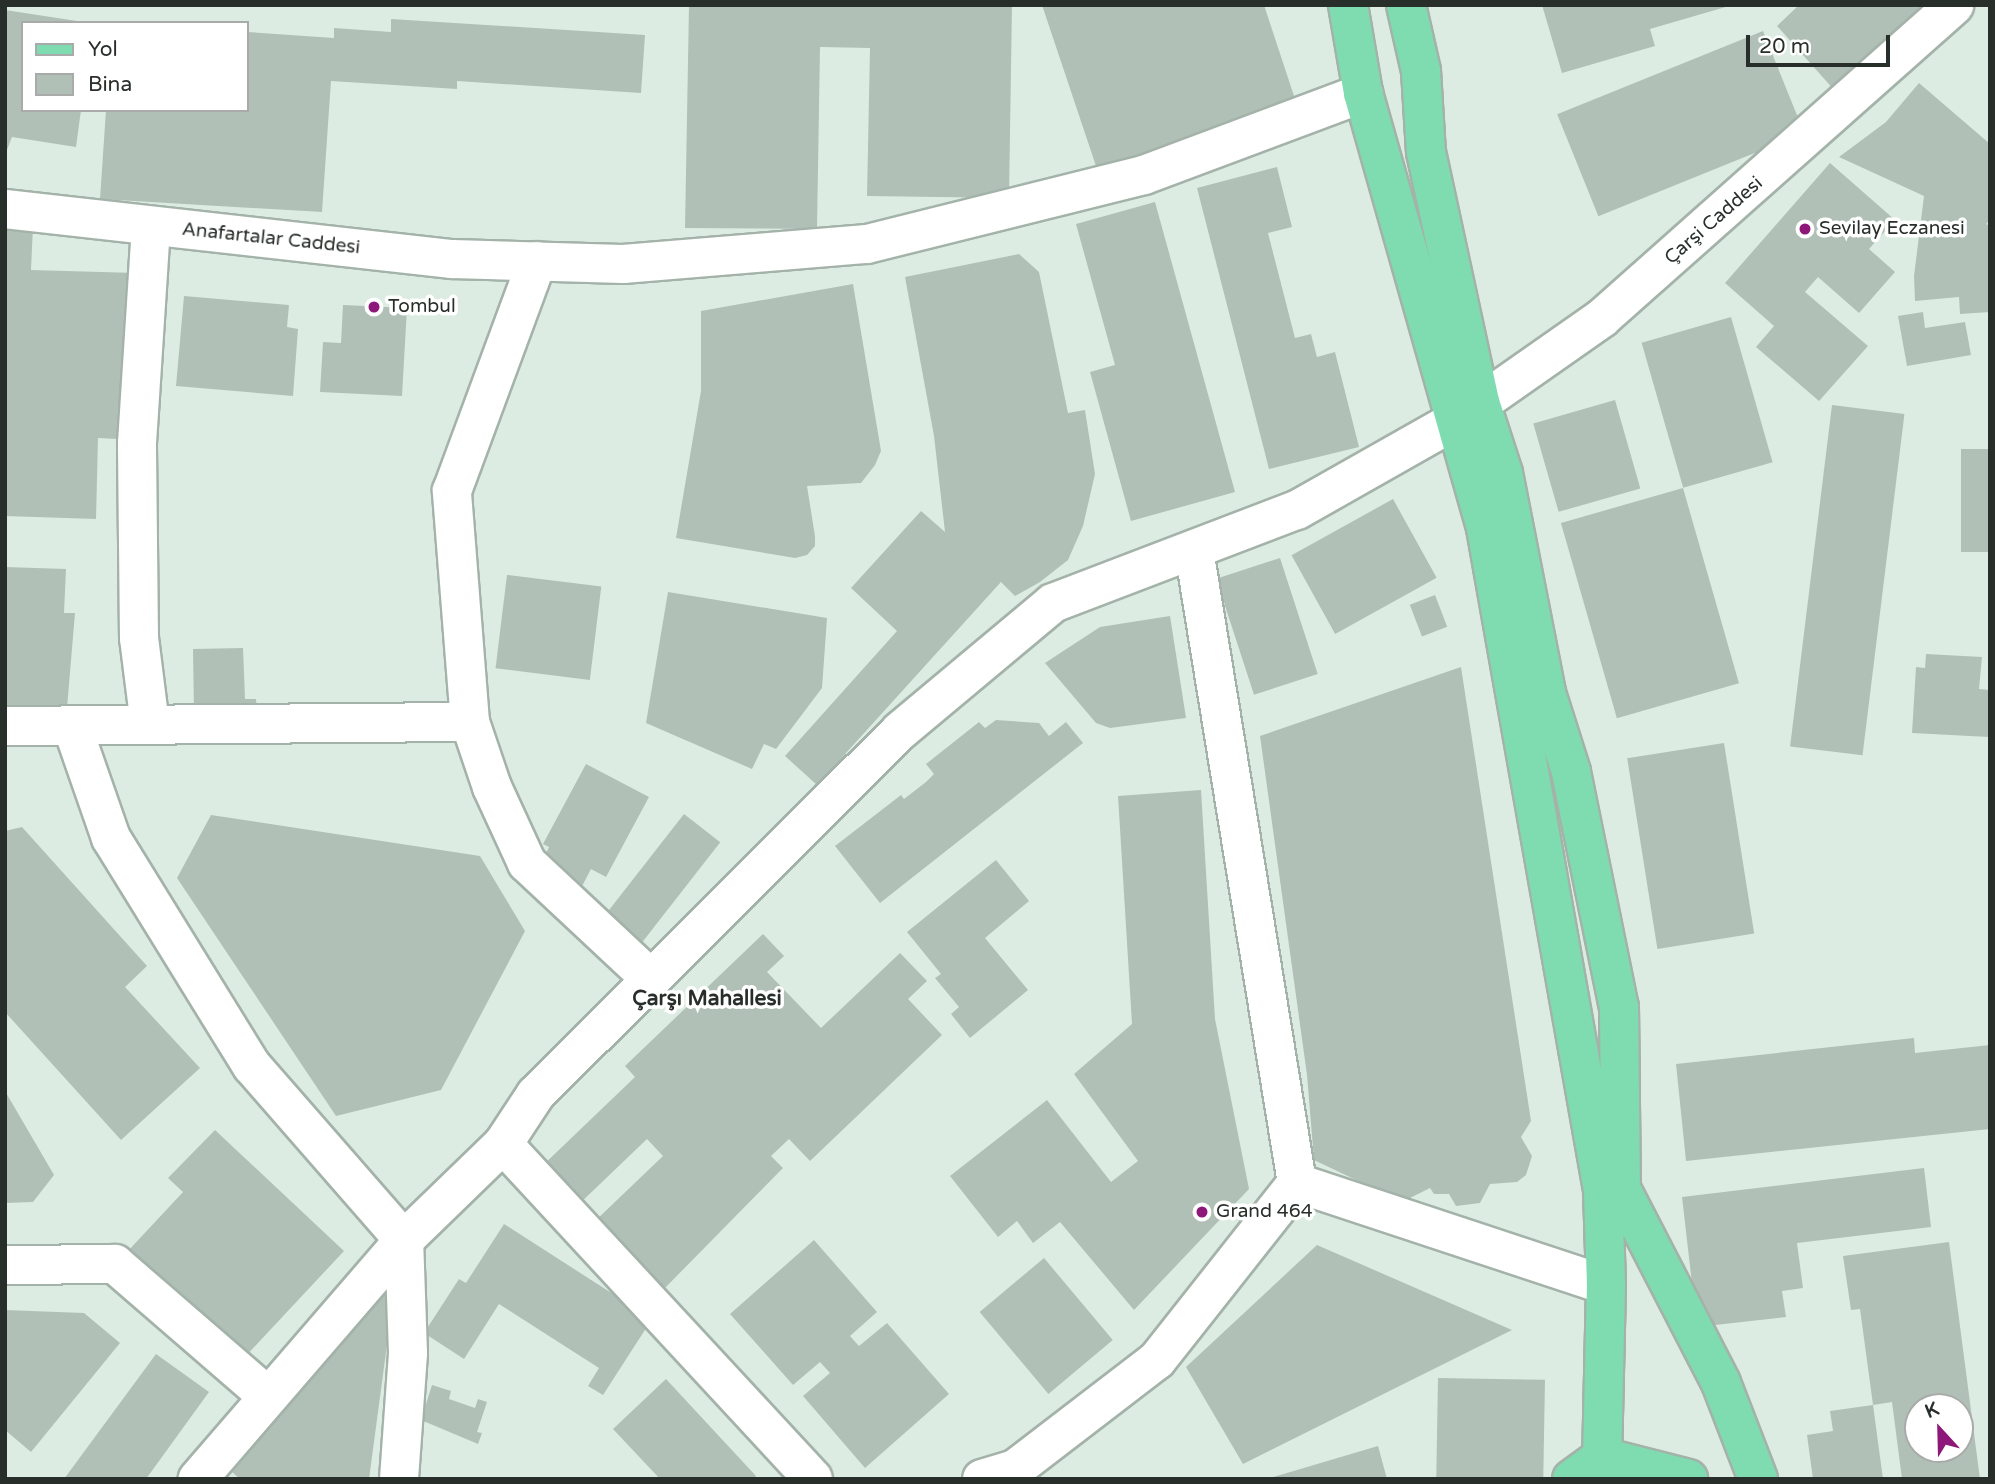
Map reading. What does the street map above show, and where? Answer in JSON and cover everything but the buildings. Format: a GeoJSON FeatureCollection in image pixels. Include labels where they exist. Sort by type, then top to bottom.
{"type":"FeatureCollection","features":[{"type":"Feature","properties":{"kind":"main road"},"geometry":{"type":"LineString","coordinates":[[1348,5],[1363,93],[1441,378],[1469,410],[1503,473],[1546,693],[1571,772],[1619,1007],[1621,1189],[1721,1383],[1758,1479]]}},
{"type":"Feature","properties":{"kind":"main road"},"geometry":{"type":"LineString","coordinates":[[1406,5],[1421,71],[1426,152],[1486,528],[1603,1190],[1606,1285],[1587,1468],[1688,1479]]}},
{"type":"Feature","properties":{"kind":"street","name":"Çarşi Caddesi"},"geometry":{"type":"LineString","coordinates":[[198,1479],[266,1395],[404,1240],[503,1144],[536,1094],[900,731],[1053,603],[1297,510],[1469,410],[1602,318],[1954,5]]}},
{"type":"Feature","properties":{"kind":"street","name":"Anafartalar Caddesi"},"geometry":{"type":"LineString","coordinates":[[5,209],[452,259],[624,264],[867,244],[1144,174],[1363,93]]}},
{"type":"Feature","properties":{"kind":"street"},"geometry":{"type":"LineString","coordinates":[[150,226],[137,443],[139,639],[150,725]]}},
{"type":"Feature","properties":{"kind":"street"},"geometry":{"type":"LineString","coordinates":[[537,261],[452,491],[470,722],[492,788],[527,863],[651,979]]}},
{"type":"Feature","properties":{"kind":"street"},"geometry":{"type":"LineString","coordinates":[[982,1479],[1015,1469],[1157,1360],[1297,1183],[1194,550]]}},
{"type":"Feature","properties":{"kind":"street"},"geometry":{"type":"LineString","coordinates":[[5,726],[470,722]]}},
{"type":"Feature","properties":{"kind":"street"},"geometry":{"type":"LineString","coordinates":[[72,726],[111,838],[252,1066],[404,1240],[408,1353],[399,1479]]}},
{"type":"Feature","properties":{"kind":"street"},"geometry":{"type":"LineString","coordinates":[[503,1144],[813,1479]]}},
{"type":"Feature","properties":{"kind":"street"},"geometry":{"type":"LineString","coordinates":[[1297,1183],[1606,1285]]}},
{"type":"Feature","properties":{"kind":"street"},"geometry":{"type":"LineString","coordinates":[[5,1265],[115,1264],[266,1395]]}},
{"type":"Feature","properties":{"kind":"place","name":"Sevilay Eczanesi"},"geometry":{"type":"Point","coordinates":[1805,229]}},
{"type":"Feature","properties":{"kind":"place","name":"Tombul"},"geometry":{"type":"Point","coordinates":[374,307]}},
{"type":"Feature","properties":{"kind":"place","name":"Grand 464"},"geometry":{"type":"Point","coordinates":[1202,1212]}},
{"type":"Feature","properties":{"kind":"district","name":"Çarşı Mahallesi"},"geometry":{"type":"Point","coordinates":[707,999]}}]}
